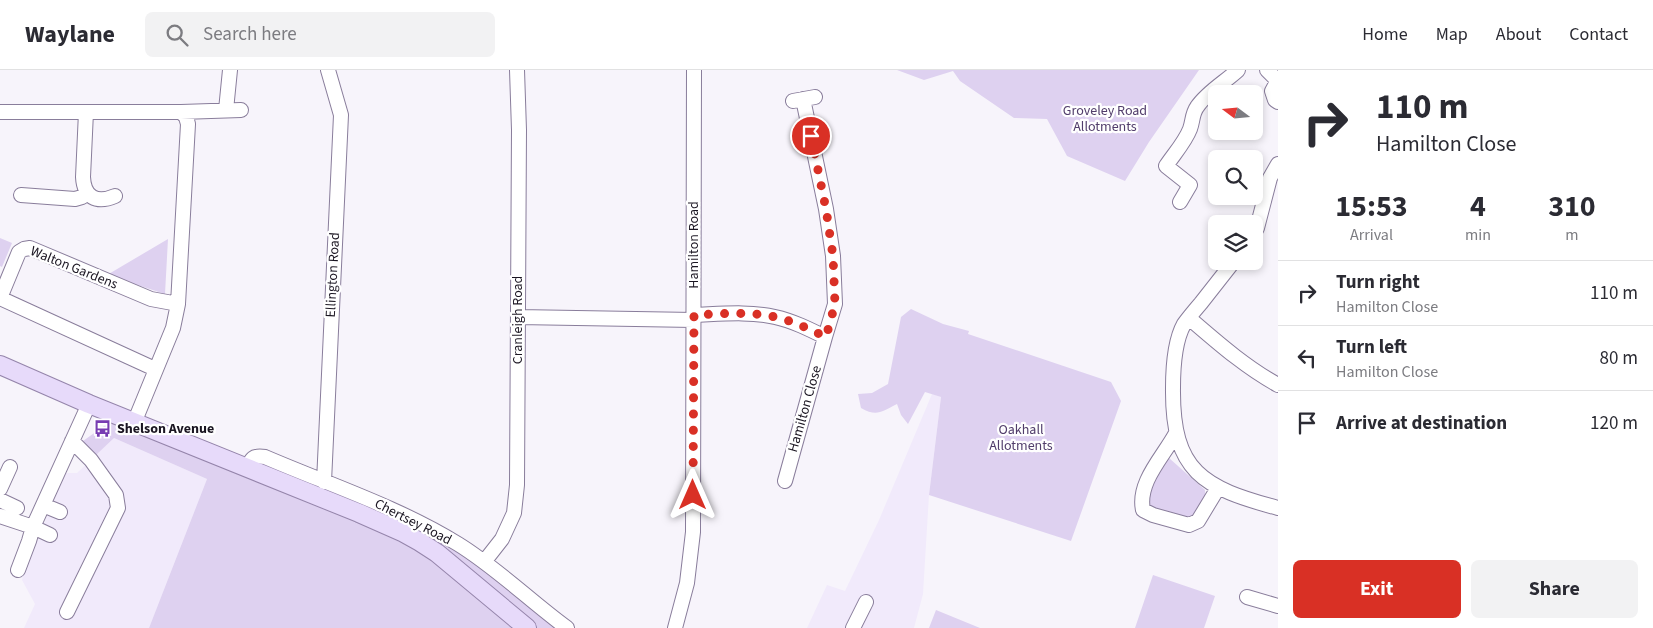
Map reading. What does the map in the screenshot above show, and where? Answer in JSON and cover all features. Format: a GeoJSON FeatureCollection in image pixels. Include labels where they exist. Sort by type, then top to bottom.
{"type":"FeatureCollection","features":[{"type":"Feature","properties":{"kind":"main road","name":"Chertsey Road"},"geometry":{"type":"LineString","coordinates":[[0,365],[89,404],[367,517],[420,542],[437,553],[527,628]]}},
{"type":"Feature","properties":{"kind":"street"},"geometry":{"type":"LineString","coordinates":[[226,110],[230,70]]}},
{"type":"Feature","properties":{"kind":"street","name":"Ellington Road"},"geometry":{"type":"LineString","coordinates":[[324,482],[340,114],[328,70]]}},
{"type":"Feature","properties":{"kind":"street","name":"Cranleigh Road"},"geometry":{"type":"LineString","coordinates":[[484,562],[502,539],[514,513],[517,485],[517,70]]}},
{"type":"Feature","properties":{"kind":"street","name":"Hamilton Road"},"geometry":{"type":"LineString","coordinates":[[675,628],[686,583],[693,532],[694,70]]}},
{"type":"Feature","properties":{"kind":"street"},"geometry":{"type":"LineString","coordinates":[[1180,202],[1190,185],[1166,166],[1188,144],[1192,115],[1202,101],[1238,70]]}},
{"type":"Feature","properties":{"kind":"street"},"geometry":{"type":"LineString","coordinates":[[1267,70],[1278,81],[1272,92],[1275,100],[1278,102]]}},
{"type":"Feature","properties":{"kind":"street","name":"Hamilton Close"},"geometry":{"type":"LineString","coordinates":[[784,480],[835,304],[833,256],[826,209],[804,99]]}},
{"type":"Feature","properties":{"kind":"street"},"geometry":{"type":"LineString","coordinates":[[0,112],[181,112],[241,110]]}},
{"type":"Feature","properties":{"kind":"street"},"geometry":{"type":"LineString","coordinates":[[86,112],[83,187],[87,194],[100,200],[114,196]]}},
{"type":"Feature","properties":{"kind":"street"},"geometry":{"type":"LineString","coordinates":[[134,422],[173,328],[178,304],[188,124],[186,117],[181,112]]}},
{"type":"Feature","properties":{"kind":"street"},"geometry":{"type":"LineString","coordinates":[[1261,215],[1276,172]]}},
{"type":"Feature","properties":{"kind":"street"},"geometry":{"type":"LineString","coordinates":[[20,195],[75,199],[87,194]]}},
{"type":"Feature","properties":{"kind":"street","name":"Walton Gardens"},"geometry":{"type":"LineString","coordinates":[[0,298],[19,252],[24,248],[30,248],[151,299],[178,304]]}},
{"type":"Feature","properties":{"kind":"street"},"geometry":{"type":"LineString","coordinates":[[1227,270],[1189,318],[1176,347],[1173,378],[1175,428],[1182,451],[1197,473],[1218,488],[1278,508]]}},
{"type":"Feature","properties":{"kind":"street"},"geometry":{"type":"LineString","coordinates":[[0,298],[155,369]]}},
{"type":"Feature","properties":{"kind":"street"},"geometry":{"type":"LineString","coordinates":[[518,316],[694,317],[755,314],[795,323],[826,337]]}},
{"type":"Feature","properties":{"kind":"street"},"geometry":{"type":"LineString","coordinates":[[1189,318],[1263,377],[1278,385]]}},
{"type":"Feature","properties":{"kind":"street"},"geometry":{"type":"LineString","coordinates":[[18,570],[33,528],[89,404]]}},
{"type":"Feature","properties":{"kind":"street"},"geometry":{"type":"LineString","coordinates":[[1175,428],[1167,449],[1152,468],[1141,500],[1143,510],[1153,515],[1188,525],[1198,521],[1218,488]]}},
{"type":"Feature","properties":{"kind":"street"},"geometry":{"type":"LineString","coordinates":[[68,612],[118,508],[116,495],[90,460],[72,441]]}},
{"type":"Feature","properties":{"kind":"street","name":"Chertsey Road"},"geometry":{"type":"LineString","coordinates":[[247,469],[252,458],[257,456],[265,457],[391,508],[458,544],[484,562],[539,608],[567,628]]}},
{"type":"Feature","properties":{"kind":"street"},"geometry":{"type":"LineString","coordinates":[[0,489],[10,467]]}},
{"type":"Feature","properties":{"kind":"street"},"geometry":{"type":"LineString","coordinates":[[0,500],[17,508]]}},
{"type":"Feature","properties":{"kind":"street"},"geometry":{"type":"LineString","coordinates":[[43,505],[60,512]]}},
{"type":"Feature","properties":{"kind":"street"},"geometry":{"type":"LineString","coordinates":[[0,516],[50,535]]}},
{"type":"Feature","properties":{"kind":"street"},"geometry":{"type":"LineString","coordinates":[[1248,596],[1278,606]]}},
{"type":"Feature","properties":{"kind":"street"},"geometry":{"type":"LineString","coordinates":[[853,628],[866,602]]}},
{"type":"Feature","properties":{"kind":"shaded area"},"geometry":{"type":"Polygon","coordinates":[[[932,394],[941,397],[929,495],[923,594],[914,628],[807,628],[827,585],[845,591],[879,520],[932,394]]]}},
{"type":"Feature","properties":{"kind":"shaded area"},"geometry":{"type":"Polygon","coordinates":[[[114,438],[207,479],[149,628],[24,628],[35,604],[22,580],[23,575],[65,473],[77,473],[114,438]]]}},
{"type":"Feature","properties":{"kind":"green space","name":"Groveley Road Allotments"},"geometry":{"type":"Polygon","coordinates":[[[897,70],[1199,70],[1149,142],[1125,181],[1067,156],[1047,119],[1014,118],[960,81],[953,71],[924,80],[897,70]]]}},
{"type":"Feature","properties":{"kind":"green space"},"geometry":{"type":"Polygon","coordinates":[[[0,238],[12,243],[2,267],[0,266],[0,238]]]}},
{"type":"Feature","properties":{"kind":"green space"},"geometry":{"type":"Polygon","coordinates":[[[168,239],[165,294],[107,275],[168,239]]]}},
{"type":"Feature","properties":{"kind":"green space","name":"Oakhall Allotments"},"geometry":{"type":"Polygon","coordinates":[[[911,309],[943,324],[969,331],[968,334],[1111,382],[1121,401],[1071,541],[929,495],[941,397],[925,392],[908,424],[901,415],[897,404],[875,413],[861,408],[858,394],[872,393],[888,384],[901,317],[911,309]]]}},
{"type":"Feature","properties":{"kind":"green space"},"geometry":{"type":"Polygon","coordinates":[[[115,423],[418,546],[522,628],[149,628],[207,479],[114,438],[95,456],[83,441],[104,426],[115,423]]]}},
{"type":"Feature","properties":{"kind":"green space"},"geometry":{"type":"Polygon","coordinates":[[[257,456],[458,544],[567,628],[527,628],[437,553],[247,469],[257,456]]]}},
{"type":"Feature","properties":{"kind":"green space"},"geometry":{"type":"Polygon","coordinates":[[[1169,458],[1205,490],[1205,499],[1195,518],[1187,520],[1148,507],[1145,499],[1164,460],[1169,458]]]}},
{"type":"Feature","properties":{"kind":"green space"},"geometry":{"type":"Polygon","coordinates":[[[1153,575],[1215,596],[1204,628],[1135,628],[1153,575]]]}},
{"type":"Feature","properties":{"kind":"green space"},"geometry":{"type":"Polygon","coordinates":[[[936,610],[980,628],[929,628],[936,610]]]}},
{"type":"Feature","properties":{"kind":"place","name":"Shelson Avenue"},"geometry":{"type":"Point","coordinates":[103,429]}},
{"type":"Feature","properties":{"kind":"route"},"geometry":{"type":"LineString","coordinates":[[693,495],[694,315],[755,314],[774,317],[795,323],[826,337],[835,304],[833,256],[826,209],[811,136]]}}]}
